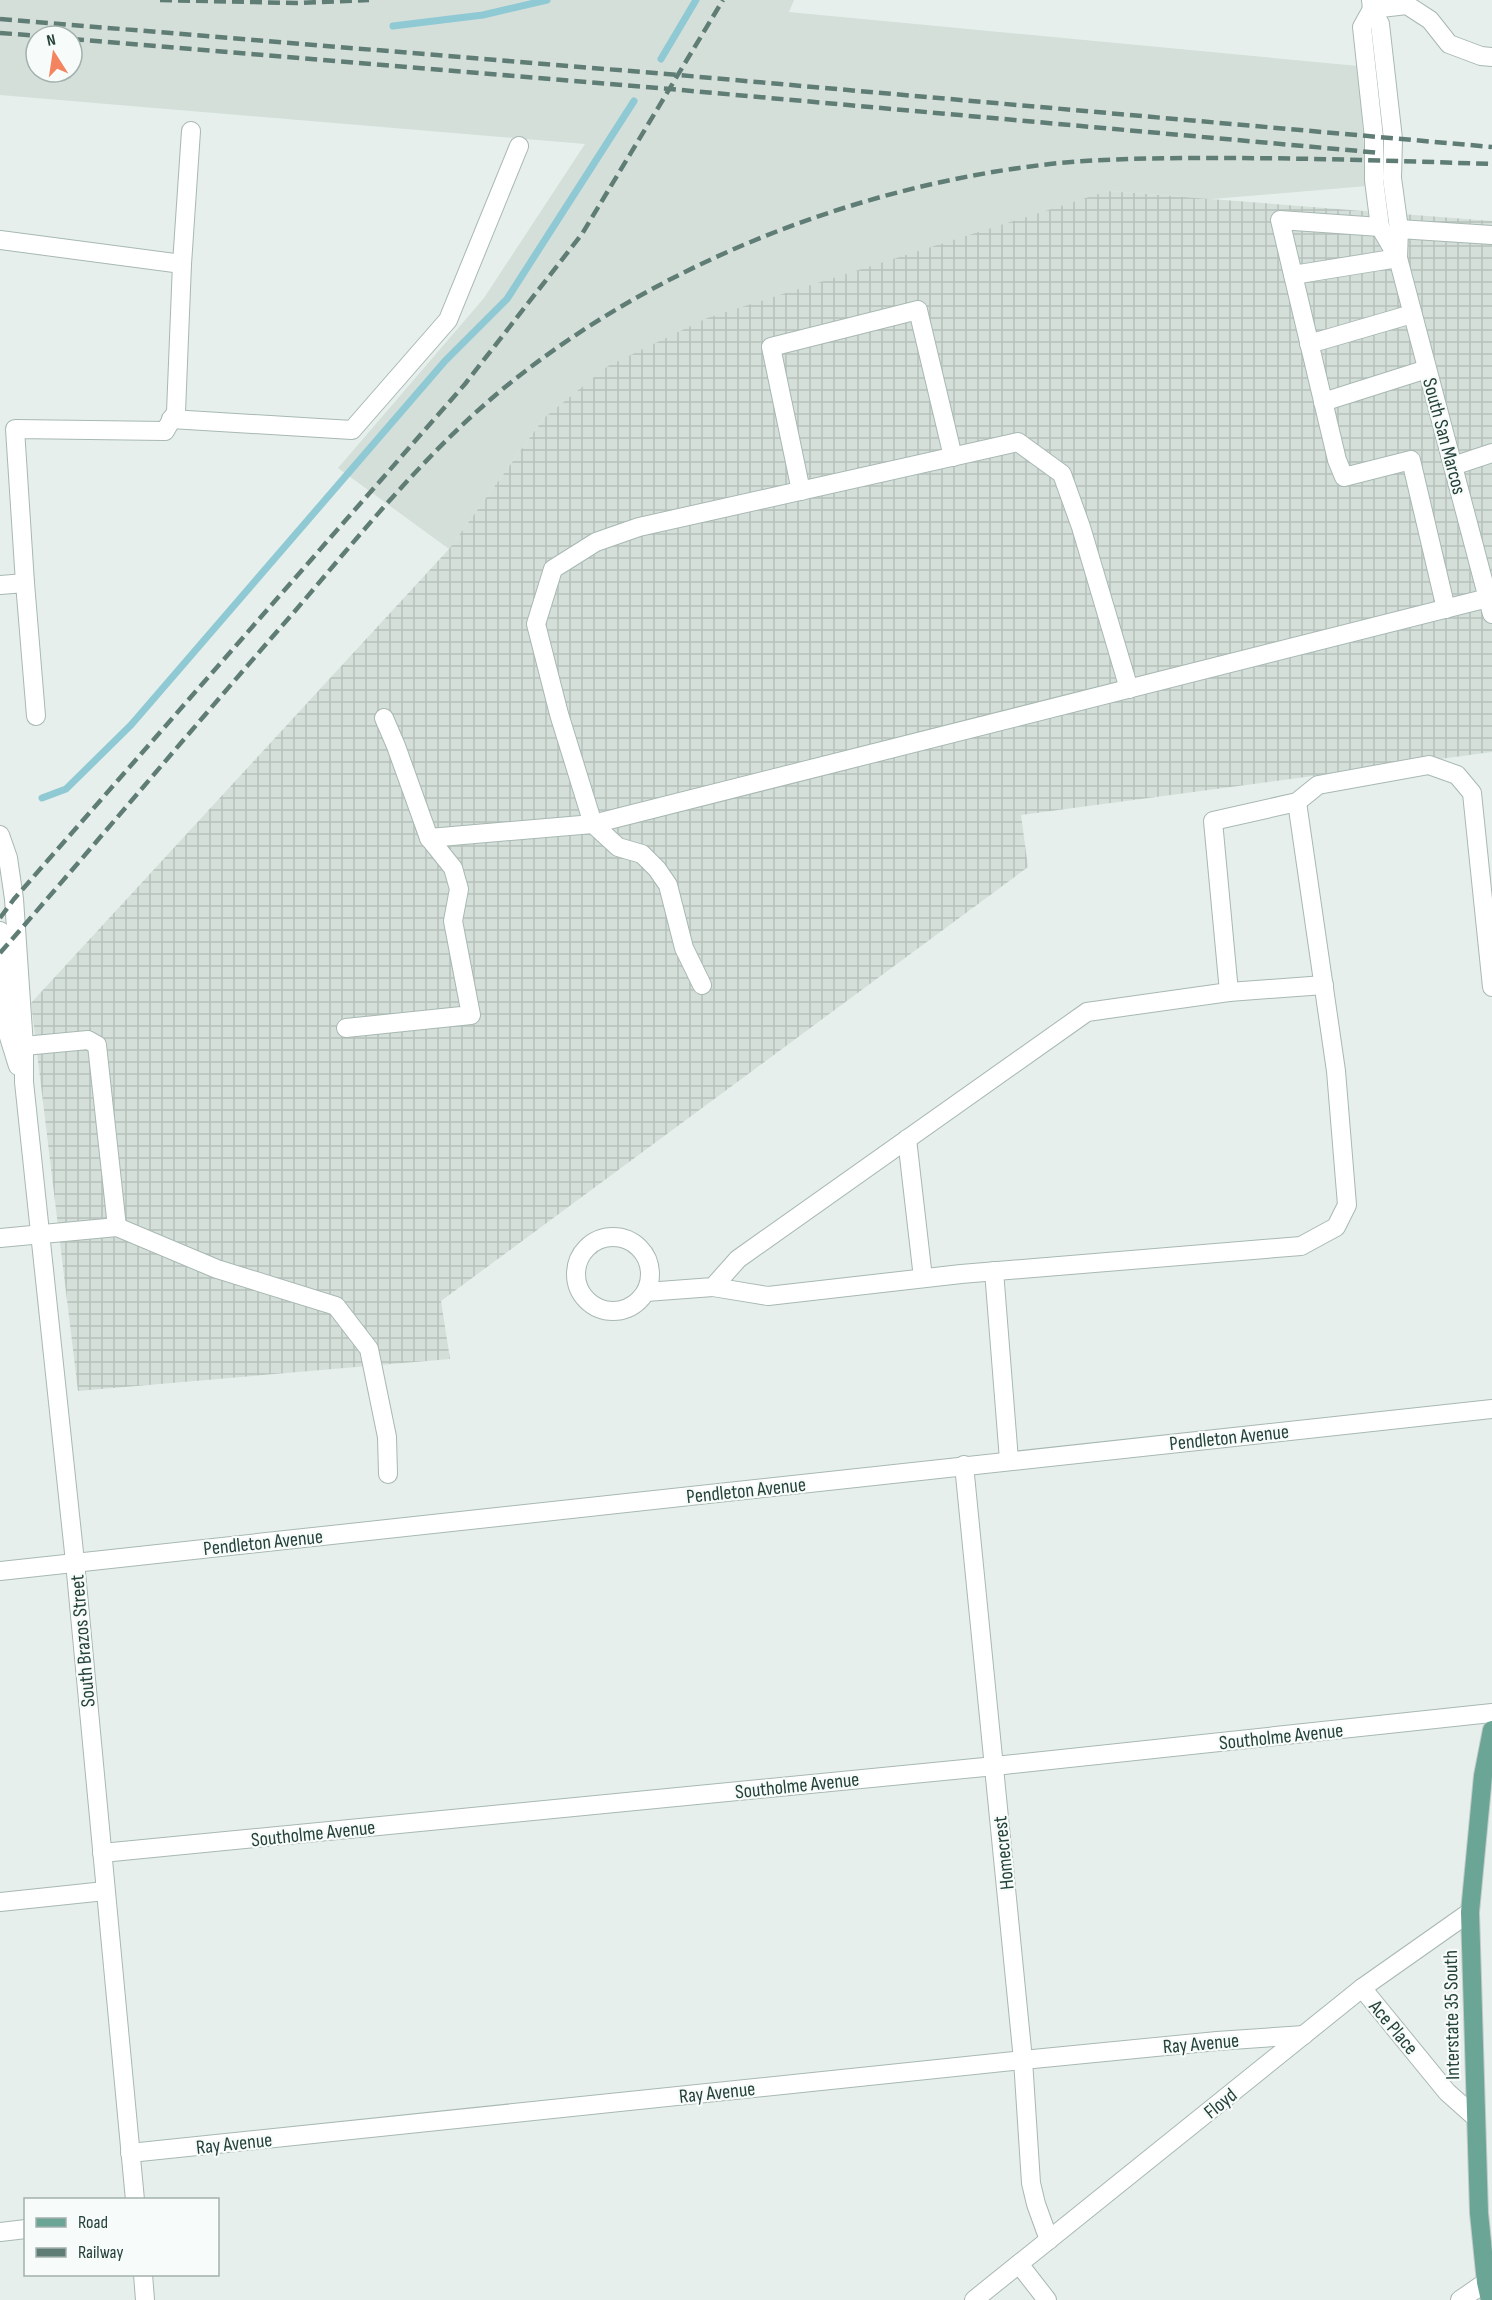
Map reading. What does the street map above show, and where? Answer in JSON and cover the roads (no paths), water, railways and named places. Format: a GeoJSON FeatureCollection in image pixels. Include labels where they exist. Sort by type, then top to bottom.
{"type":"FeatureCollection","features":[{"type":"Feature","properties":{"kind":"main road","name":"Interstate 35 South"},"geometry":{"type":"LineString","coordinates":[[1488,2291],[1479,2213],[1470,1912],[1482,1788],[1492,1730]]}},
{"type":"Feature","properties":{"kind":"street"},"geometry":{"type":"LineString","coordinates":[[1372,5],[1407,5],[1430,20],[1449,44],[1481,56],[1492,57]]}},
{"type":"Feature","properties":{"kind":"street","name":"South San Marcos"},"geometry":{"type":"LineString","coordinates":[[1372,5],[1362,27],[1374,138],[1374,180],[1380,227],[1398,258]]}},
{"type":"Feature","properties":{"kind":"street","name":"South San Marcos"},"geometry":{"type":"LineString","coordinates":[[1372,5],[1380,24],[1393,139],[1392,178],[1399,229],[1398,258],[1490,606]]}},
{"type":"Feature","properties":{"kind":"street"},"geometry":{"type":"LineString","coordinates":[[36,716],[25,583],[8,427],[165,431],[176,412],[182,264],[191,131]]}},
{"type":"Feature","properties":{"kind":"street"},"geometry":{"type":"LineString","coordinates":[[171,419],[352,430],[448,320],[519,146]]}},
{"type":"Feature","properties":{"kind":"street"},"geometry":{"type":"LineString","coordinates":[[1380,227],[1280,220],[1337,460],[1344,477],[1411,460],[1446,609]]}},
{"type":"Feature","properties":{"kind":"street"},"geometry":{"type":"LineString","coordinates":[[1399,229],[1492,235]]}},
{"type":"Feature","properties":{"kind":"street"},"geometry":{"type":"LineString","coordinates":[[0,240],[182,264]]}},
{"type":"Feature","properties":{"kind":"street"},"geometry":{"type":"LineString","coordinates":[[1293,275],[1398,258]]}},
{"type":"Feature","properties":{"kind":"street"},"geometry":{"type":"LineString","coordinates":[[801,491],[771,347],[918,310],[952,457]]}},
{"type":"Feature","properties":{"kind":"street"},"geometry":{"type":"LineString","coordinates":[[1310,344],[1412,314]]}},
{"type":"Feature","properties":{"kind":"street"},"geometry":{"type":"LineString","coordinates":[[1323,402],[1427,369]]}},
{"type":"Feature","properties":{"kind":"street"},"geometry":{"type":"LineString","coordinates":[[702,985],[684,948],[668,885],[657,869],[642,854],[618,847],[593,824],[559,714],[536,624],[553,569],[596,542],[639,527],[1018,442],[1062,474],[1081,526],[1129,689]]}},
{"type":"Feature","properties":{"kind":"street"},"geometry":{"type":"LineString","coordinates":[[1453,466],[1492,453]]}},
{"type":"Feature","properties":{"kind":"street"},"geometry":{"type":"LineString","coordinates":[[0,585],[25,583]]}},
{"type":"Feature","properties":{"kind":"street"},"geometry":{"type":"LineString","coordinates":[[429,838],[593,824],[1446,609],[1490,606]]}},
{"type":"Feature","properties":{"kind":"street"},"geometry":{"type":"LineString","coordinates":[[346,1028],[471,1015],[453,921],[459,889],[453,868],[429,838],[384,718]]}},
{"type":"Feature","properties":{"kind":"street"},"geometry":{"type":"LineString","coordinates":[[1229,992],[1213,821],[1297,802],[1318,785],[1429,765],[1457,775],[1472,793],[1492,987]]}},
{"type":"Feature","properties":{"kind":"street"},"geometry":{"type":"LineString","coordinates":[[646,1292],[650,1281],[647,1258],[640,1248],[631,1242],[608,1237],[596,1241],[580,1257],[576,1269],[577,1282],[582,1294],[590,1303],[601,1309],[620,1310],[637,1302],[646,1292],[713,1287],[768,1296],[994,1271],[1300,1246],[1336,1227],[1347,1205],[1336,1071],[1297,802]]}},
{"type":"Feature","properties":{"kind":"street","name":"South Brazos Street"},"geometry":{"type":"LineString","coordinates":[[0,835],[0,841],[8,858],[14,899],[24,1046],[24,1082],[75,1562],[135,2198]]}},
{"type":"Feature","properties":{"kind":"street","name":"South Brazos Street"},"geometry":{"type":"LineString","coordinates":[[0,931],[9,1037],[24,1082]]}},
{"type":"Feature","properties":{"kind":"street"},"geometry":{"type":"LineString","coordinates":[[713,1287],[738,1259],[1087,1012],[1229,992],[1324,985]]}},
{"type":"Feature","properties":{"kind":"street"},"geometry":{"type":"LineString","coordinates":[[24,1046],[88,1040],[97,1045],[117,1227]]}},
{"type":"Feature","properties":{"kind":"street"},"geometry":{"type":"LineString","coordinates":[[907,1139],[923,1278]]}},
{"type":"Feature","properties":{"kind":"street"},"geometry":{"type":"LineString","coordinates":[[0,1238],[117,1227],[217,1269],[336,1306],[369,1348],[387,1437],[388,1474]]}},
{"type":"Feature","properties":{"kind":"street"},"geometry":{"type":"LineString","coordinates":[[994,1271],[1009,1460]]}},
{"type":"Feature","properties":{"kind":"street","name":"Pendleton Avenue"},"geometry":{"type":"LineString","coordinates":[[0,1571],[1492,1409]]}},
{"type":"Feature","properties":{"kind":"street","name":"Homecrest"},"geometry":{"type":"LineString","coordinates":[[964,1465],[1023,2060],[1031,2183],[1049,2240]]}},
{"type":"Feature","properties":{"kind":"street","name":"Southolme Avenue"},"geometry":{"type":"LineString","coordinates":[[102,1853],[995,1766],[1492,1713]]}},
{"type":"Feature","properties":{"kind":"street"},"geometry":{"type":"LineString","coordinates":[[0,1902],[105,1891]]}},
{"type":"Feature","properties":{"kind":"street","name":"Floyd"},"geometry":{"type":"LineString","coordinates":[[974,2300],[1362,1988],[1470,1912]]}},
{"type":"Feature","properties":{"kind":"street","name":"Ace Place"},"geometry":{"type":"LineString","coordinates":[[1362,1988],[1447,2092],[1475,2117]]}},
{"type":"Feature","properties":{"kind":"street","name":"Ray Avenue"},"geometry":{"type":"LineString","coordinates":[[130,2153],[1023,2060],[1304,2035]]}},
{"type":"Feature","properties":{"kind":"street"},"geometry":{"type":"LineString","coordinates":[[0,2232],[24,2229]]}},
{"type":"Feature","properties":{"kind":"street"},"geometry":{"type":"LineString","coordinates":[[1019,2264],[1047,2300]]}},
{"type":"Feature","properties":{"kind":"street"},"geometry":{"type":"LineString","coordinates":[[143,2276],[145,2300]]}},
{"type":"Feature","properties":{"kind":"street"},"geometry":{"type":"LineString","coordinates":[[1460,2300],[1488,2291]]}},
{"type":"Feature","properties":{"kind":"waterway"},"geometry":{"type":"LineString","coordinates":[[393,26],[483,15],[547,0]]}},
{"type":"Feature","properties":{"kind":"waterway"},"geometry":{"type":"LineString","coordinates":[[661,59],[696,0]]}},
{"type":"Feature","properties":{"kind":"waterway"},"geometry":{"type":"LineString","coordinates":[[42,798],[66,789],[131,725],[445,361],[507,299],[634,101]]}},
{"type":"Feature","properties":{"kind":"railway"},"geometry":{"type":"LineString","coordinates":[[160,0],[296,3],[369,0]]}},
{"type":"Feature","properties":{"kind":"railway"},"geometry":{"type":"LineString","coordinates":[[0,918],[14,899],[465,384],[582,234],[723,0]]}},
{"type":"Feature","properties":{"kind":"railway"},"geometry":{"type":"LineString","coordinates":[[0,19],[678,75],[1492,147]]}},
{"type":"Feature","properties":{"kind":"railway"},"geometry":{"type":"LineString","coordinates":[[0,33],[24,35]]}},
{"type":"Feature","properties":{"kind":"railway"},"geometry":{"type":"LineString","coordinates":[[84,40],[670,89],[1381,153]]}},
{"type":"Feature","properties":{"kind":"railway"},"geometry":{"type":"LineString","coordinates":[[0,953],[367,526],[443,444],[498,393],[557,348],[621,307],[688,271],[758,239],[829,213],[902,191],[976,175],[1050,164],[1157,158],[1323,159],[1492,164]]}}]}
